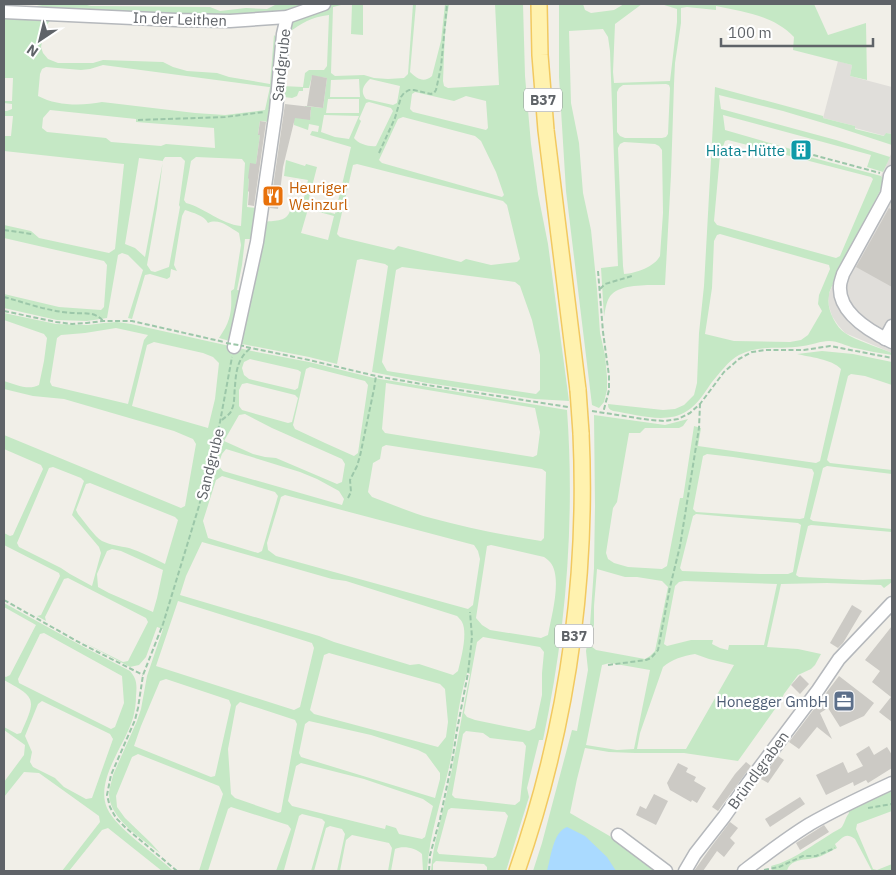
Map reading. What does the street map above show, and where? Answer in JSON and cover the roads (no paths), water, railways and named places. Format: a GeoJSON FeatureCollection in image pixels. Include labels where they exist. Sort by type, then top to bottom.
{"type":"FeatureCollection","features":[{"type":"Feature","properties":{"kind":"main road","name":"B37"},"geometry":{"type":"LineString","coordinates":[[517,871],[537,808],[560,718],[571,659],[581,555],[581,433],[578,390],[546,130],[540,63],[540,7]]}},
{"type":"Feature","properties":{"kind":"street","name":"In der Leithen"},"geometry":{"type":"LineString","coordinates":[[4,12],[176,20],[230,20],[286,17],[324,4]]}},
{"type":"Feature","properties":{"kind":"street","name":"Sandgrube"},"geometry":{"type":"LineString","coordinates":[[235,345],[257,242],[276,110],[286,17]]}},
{"type":"Feature","properties":{"kind":"street"},"geometry":{"type":"LineString","coordinates":[[891,174],[889,195],[843,274],[840,296],[846,308],[865,327],[889,340],[892,326]]}},
{"type":"Feature","properties":{"kind":"street","name":"Bründlgraben"},"geometry":{"type":"LineString","coordinates":[[685,871],[695,854],[818,690],[839,659],[892,603]]}},
{"type":"Feature","properties":{"kind":"street"},"geometry":{"type":"LineString","coordinates":[[744,871],[809,825],[833,811],[892,783]]}},
{"type":"Feature","properties":{"kind":"street"},"geometry":{"type":"LineString","coordinates":[[618,835],[666,871]]}},
{"type":"Feature","properties":{"kind":"water"},"geometry":{"type":"Polygon","coordinates":[[[567,827],[585,836],[607,857],[616,871],[547,871],[556,839],[562,830],[567,827]]]}},
{"type":"Feature","properties":{"kind":"place","name":"Hiata-Hütte"},"geometry":{"type":"Point","coordinates":[801,150]}},
{"type":"Feature","properties":{"kind":"place","name":"Heuriger Weinzurl"},"geometry":{"type":"Point","coordinates":[273,196]}},
{"type":"Feature","properties":{"kind":"place","name":"Honegger GmbH"},"geometry":{"type":"Point","coordinates":[844,701]}}]}
